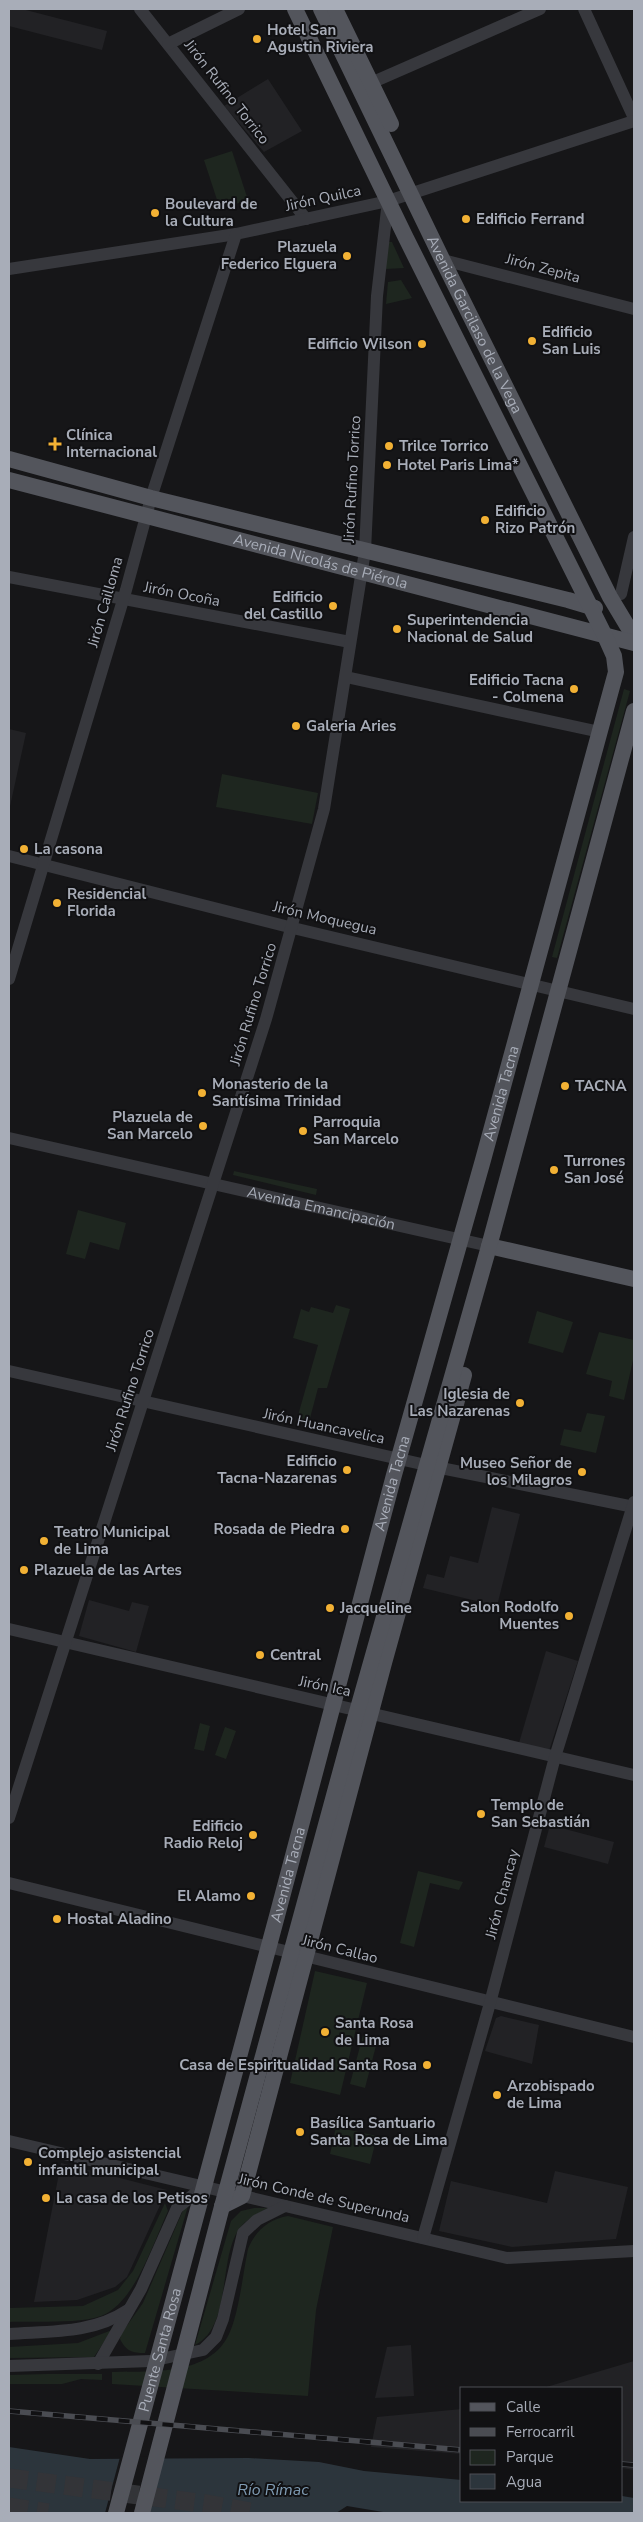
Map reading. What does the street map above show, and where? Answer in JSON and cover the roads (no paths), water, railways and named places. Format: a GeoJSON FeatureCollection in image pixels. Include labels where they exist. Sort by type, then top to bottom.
{"type":"FeatureCollection","features":[{"type":"Feature","properties":{"kind":"main road","name":"Avenida Garcilaso de la Vega"},"geometry":{"type":"LineString","coordinates":[[295,9],[388,201],[605,636]]}},
{"type":"Feature","properties":{"kind":"main road","name":"Avenida Garcilaso de la Vega"},"geometry":{"type":"LineString","coordinates":[[321,9],[366,85]]}},
{"type":"Feature","properties":{"kind":"main road","name":"Avenida Garcilaso de la Vega"},"geometry":{"type":"LineString","coordinates":[[335,9],[366,85],[449,261],[630,619]]}},
{"type":"Feature","properties":{"kind":"main road","name":"Avenida Garcilaso de la Vega"},"geometry":{"type":"LineString","coordinates":[[449,261],[620,594],[630,619],[634,637]]}},
{"type":"Feature","properties":{"kind":"main road","name":"Avenida Nicolás de Piérola"},"geometry":{"type":"LineString","coordinates":[[9,459],[151,498],[589,606],[630,619]]}},
{"type":"Feature","properties":{"kind":"main road","name":"Avenida Nicolás de Piérola"},"geometry":{"type":"LineString","coordinates":[[9,480],[146,518],[363,572],[634,643]]}},
{"type":"Feature","properties":{"kind":"main road","name":"Avenida Tacna"},"geometry":{"type":"LineString","coordinates":[[203,2187],[333,1704],[395,1458],[461,1239],[616,672],[614,656],[605,636]]}},
{"type":"Feature","properties":{"kind":"main road","name":"Avenida Tacna"},"geometry":{"type":"LineString","coordinates":[[230,2198],[299,1956],[364,1711],[494,1247],[634,711]]}},
{"type":"Feature","properties":{"kind":"main road","name":"Avenida Tacna"},"geometry":{"type":"LineString","coordinates":[[562,991],[634,745]]}},
{"type":"Feature","properties":{"kind":"main road","name":"Avenida Emancipación"},"geometry":{"type":"LineString","coordinates":[[494,1247],[634,1279]]}},
{"type":"Feature","properties":{"kind":"main road","name":"Puente Santa Rosa"},"geometry":{"type":"LineString","coordinates":[[116,2513],[203,2187]]}},
{"type":"Feature","properties":{"kind":"main road","name":"Puente Santa Rosa"},"geometry":{"type":"LineString","coordinates":[[142,2513],[189,2332],[230,2198]]}},
{"type":"Feature","properties":{"kind":"street","name":"Jirón Rufino Torrico"},"geometry":{"type":"LineString","coordinates":[[140,9],[306,219]]}},
{"type":"Feature","properties":{"kind":"street"},"geometry":{"type":"LineString","coordinates":[[168,44],[239,9]]}},
{"type":"Feature","properties":{"kind":"street"},"geometry":{"type":"LineString","coordinates":[[366,85],[540,9]]}},
{"type":"Feature","properties":{"kind":"street"},"geometry":{"type":"LineString","coordinates":[[584,9],[634,120]]}},
{"type":"Feature","properties":{"kind":"street","name":"Jirón Quilca"},"geometry":{"type":"LineString","coordinates":[[9,269],[236,234],[388,201],[634,120]]}},
{"type":"Feature","properties":{"kind":"street","name":"Jirón Rufino Torrico"},"geometry":{"type":"LineString","coordinates":[[9,1818],[213,1185],[292,928],[324,809],[363,572],[377,296],[388,201]]}},
{"type":"Feature","properties":{"kind":"street","name":"Jirón Cailloma"},"geometry":{"type":"LineString","coordinates":[[9,979],[45,864],[151,498],[236,234]]}},
{"type":"Feature","properties":{"kind":"street","name":"Jirón Zepita"},"geometry":{"type":"LineString","coordinates":[[449,261],[634,309]]}},
{"type":"Feature","properties":{"kind":"street"},"geometry":{"type":"LineString","coordinates":[[620,594],[634,537]]}},
{"type":"Feature","properties":{"kind":"street","name":"Jirón Ocoña"},"geometry":{"type":"LineString","coordinates":[[9,577],[350,642]]}},
{"type":"Feature","properties":{"kind":"street"},"geometry":{"type":"LineString","coordinates":[[346,677],[600,732]]}},
{"type":"Feature","properties":{"kind":"street","name":"Jirón Moquegua"},"geometry":{"type":"LineString","coordinates":[[9,856],[292,928],[634,1009]]}},
{"type":"Feature","properties":{"kind":"street","name":"Avenida Emancipación"},"geometry":{"type":"LineString","coordinates":[[9,1138],[494,1247]]}},
{"type":"Feature","properties":{"kind":"street","name":"Jirón Huancavelica"},"geometry":{"type":"LineString","coordinates":[[9,1371],[143,1403],[433,1467],[634,1505]]}},
{"type":"Feature","properties":{"kind":"street","name":"Jirón Chancay"},"geometry":{"type":"LineString","coordinates":[[423,2238],[490,2003],[555,1757],[634,1505]]}},
{"type":"Feature","properties":{"kind":"street","name":"Jirón Ica"},"geometry":{"type":"LineString","coordinates":[[9,1629],[634,1775]]}},
{"type":"Feature","properties":{"kind":"street","name":"Jirón Callao"},"geometry":{"type":"LineString","coordinates":[[9,1884],[268,1949],[634,2037]]}},
{"type":"Feature","properties":{"kind":"street","name":"Jirón Conde de Superunda"},"geometry":{"type":"LineString","coordinates":[[9,2141],[203,2187],[230,2198],[285,2206],[507,2258],[634,2251]]}},
{"type":"Feature","properties":{"kind":"street"},"geometry":{"type":"LineString","coordinates":[[98,2364],[146,2279],[177,2208],[203,2187]]}},
{"type":"Feature","properties":{"kind":"street"},"geometry":{"type":"LineString","coordinates":[[9,2366],[151,2361],[187,2355],[203,2350],[210,2344],[223,2319],[243,2233],[257,2220],[285,2206]]}},
{"type":"Feature","properties":{"kind":"street"},"geometry":{"type":"LineString","coordinates":[[9,2334],[86,2329],[105,2324],[130,2308]]}},
{"type":"Feature","properties":{"kind":"water","name":"Río Rímac"},"geometry":{"type":"Polygon","coordinates":[[[9,2447],[90,2459],[249,2458],[319,2462],[364,2471],[460,2480],[460,2502],[623,2502],[623,2496],[634,2498],[634,2513],[389,2513],[347,2506],[336,2513],[9,2513],[9,2447]]]}},
{"type":"Feature","properties":{"kind":"tunnel"},"geometry":{"type":"LineString","coordinates":[[9,2478],[207,2504],[256,2513]]}},
{"type":"Feature","properties":{"kind":"tunnel"},"geometry":{"type":"LineString","coordinates":[[9,2507],[48,2513]]}},
{"type":"Feature","properties":{"kind":"railway"},"geometry":{"type":"LineString","coordinates":[[9,2411],[460,2450]]}},
{"type":"Feature","properties":{"kind":"railway"},"geometry":{"type":"LineString","coordinates":[[623,2464],[634,2465]]}},
{"type":"Feature","properties":{"kind":"place","name":"Hotel San Agustin Riviera"},"geometry":{"type":"Point","coordinates":[257,39]}},
{"type":"Feature","properties":{"kind":"place","name":"Boulevard de la Cultura"},"geometry":{"type":"Point","coordinates":[155,213]}},
{"type":"Feature","properties":{"kind":"place","name":"Edificio Ferrand"},"geometry":{"type":"Point","coordinates":[466,219]}},
{"type":"Feature","properties":{"kind":"place","name":"Plazuela Federico Elguera"},"geometry":{"type":"Point","coordinates":[347,256]}},
{"type":"Feature","properties":{"kind":"place","name":"Edificio San Luis"},"geometry":{"type":"Point","coordinates":[532,341]}},
{"type":"Feature","properties":{"kind":"place","name":"Edificio Wilson"},"geometry":{"type":"Point","coordinates":[422,344]}},
{"type":"Feature","properties":{"kind":"place","name":"Clínica Internacional"},"geometry":{"type":"Point","coordinates":[55,444]}},
{"type":"Feature","properties":{"kind":"place","name":"Trilce Torrico"},"geometry":{"type":"Point","coordinates":[389,446]}},
{"type":"Feature","properties":{"kind":"place","name":"Hotel Paris Lima*"},"geometry":{"type":"Point","coordinates":[387,465]}},
{"type":"Feature","properties":{"kind":"place","name":"Edificio Rizo Patrón"},"geometry":{"type":"Point","coordinates":[485,520]}},
{"type":"Feature","properties":{"kind":"place","name":"Edificio del Castillo"},"geometry":{"type":"Point","coordinates":[333,606]}},
{"type":"Feature","properties":{"kind":"place","name":"Superintendencia Nacional de Salud"},"geometry":{"type":"Point","coordinates":[397,629]}},
{"type":"Feature","properties":{"kind":"place","name":"Edificio Tacna - Colmena"},"geometry":{"type":"Point","coordinates":[574,689]}},
{"type":"Feature","properties":{"kind":"place","name":"Galeria Aries"},"geometry":{"type":"Point","coordinates":[296,726]}},
{"type":"Feature","properties":{"kind":"place","name":"La casona"},"geometry":{"type":"Point","coordinates":[24,849]}},
{"type":"Feature","properties":{"kind":"place","name":"Residencial Florida"},"geometry":{"type":"Point","coordinates":[57,903]}},
{"type":"Feature","properties":{"kind":"place","name":"TACNA"},"geometry":{"type":"Point","coordinates":[565,1086]}},
{"type":"Feature","properties":{"kind":"place","name":"Monasterio de la Santísima Trinidad"},"geometry":{"type":"Point","coordinates":[202,1093]}},
{"type":"Feature","properties":{"kind":"place","name":"Plazuela de San Marcelo"},"geometry":{"type":"Point","coordinates":[203,1126]}},
{"type":"Feature","properties":{"kind":"place","name":"Parroquia San Marcelo"},"geometry":{"type":"Point","coordinates":[303,1131]}},
{"type":"Feature","properties":{"kind":"place","name":"Turrones San José"},"geometry":{"type":"Point","coordinates":[554,1170]}},
{"type":"Feature","properties":{"kind":"place","name":"Iglesia de Las Nazarenas"},"geometry":{"type":"Point","coordinates":[520,1403]}},
{"type":"Feature","properties":{"kind":"place","name":"Edificio Tacna-Nazarenas"},"geometry":{"type":"Point","coordinates":[347,1470]}},
{"type":"Feature","properties":{"kind":"place","name":"Museo Señor de los Milagros"},"geometry":{"type":"Point","coordinates":[582,1472]}},
{"type":"Feature","properties":{"kind":"place","name":"Rosada de Piedra"},"geometry":{"type":"Point","coordinates":[345,1529]}},
{"type":"Feature","properties":{"kind":"place","name":"Teatro Municipal de Lima"},"geometry":{"type":"Point","coordinates":[44,1541]}},
{"type":"Feature","properties":{"kind":"place","name":"Plazuela de las Artes"},"geometry":{"type":"Point","coordinates":[24,1570]}},
{"type":"Feature","properties":{"kind":"place","name":"Jacqueline"},"geometry":{"type":"Point","coordinates":[330,1608]}},
{"type":"Feature","properties":{"kind":"place","name":"Salon Rodolfo Muentes"},"geometry":{"type":"Point","coordinates":[569,1616]}},
{"type":"Feature","properties":{"kind":"place","name":"Central"},"geometry":{"type":"Point","coordinates":[260,1655]}},
{"type":"Feature","properties":{"kind":"place","name":"Templo de San Sebastián"},"geometry":{"type":"Point","coordinates":[481,1814]}},
{"type":"Feature","properties":{"kind":"place","name":"Edificio Radio Reloj"},"geometry":{"type":"Point","coordinates":[253,1835]}},
{"type":"Feature","properties":{"kind":"place","name":"El Alamo"},"geometry":{"type":"Point","coordinates":[251,1896]}},
{"type":"Feature","properties":{"kind":"place","name":"Hostal Aladino"},"geometry":{"type":"Point","coordinates":[57,1919]}},
{"type":"Feature","properties":{"kind":"place","name":"Santa Rosa de Lima"},"geometry":{"type":"Point","coordinates":[325,2032]}},
{"type":"Feature","properties":{"kind":"place","name":"Casa de Espiritualidad Santa Rosa"},"geometry":{"type":"Point","coordinates":[427,2065]}},
{"type":"Feature","properties":{"kind":"place","name":"Arzobispado de Lima"},"geometry":{"type":"Point","coordinates":[497,2095]}},
{"type":"Feature","properties":{"kind":"place","name":"Basílica Santuario Santa Rosa de Lima"},"geometry":{"type":"Point","coordinates":[300,2132]}},
{"type":"Feature","properties":{"kind":"place","name":"Complejo asistencial infantil municipal"},"geometry":{"type":"Point","coordinates":[28,2162]}},
{"type":"Feature","properties":{"kind":"place","name":"La casa de los Petisos"},"geometry":{"type":"Point","coordinates":[46,2198]}}]}
